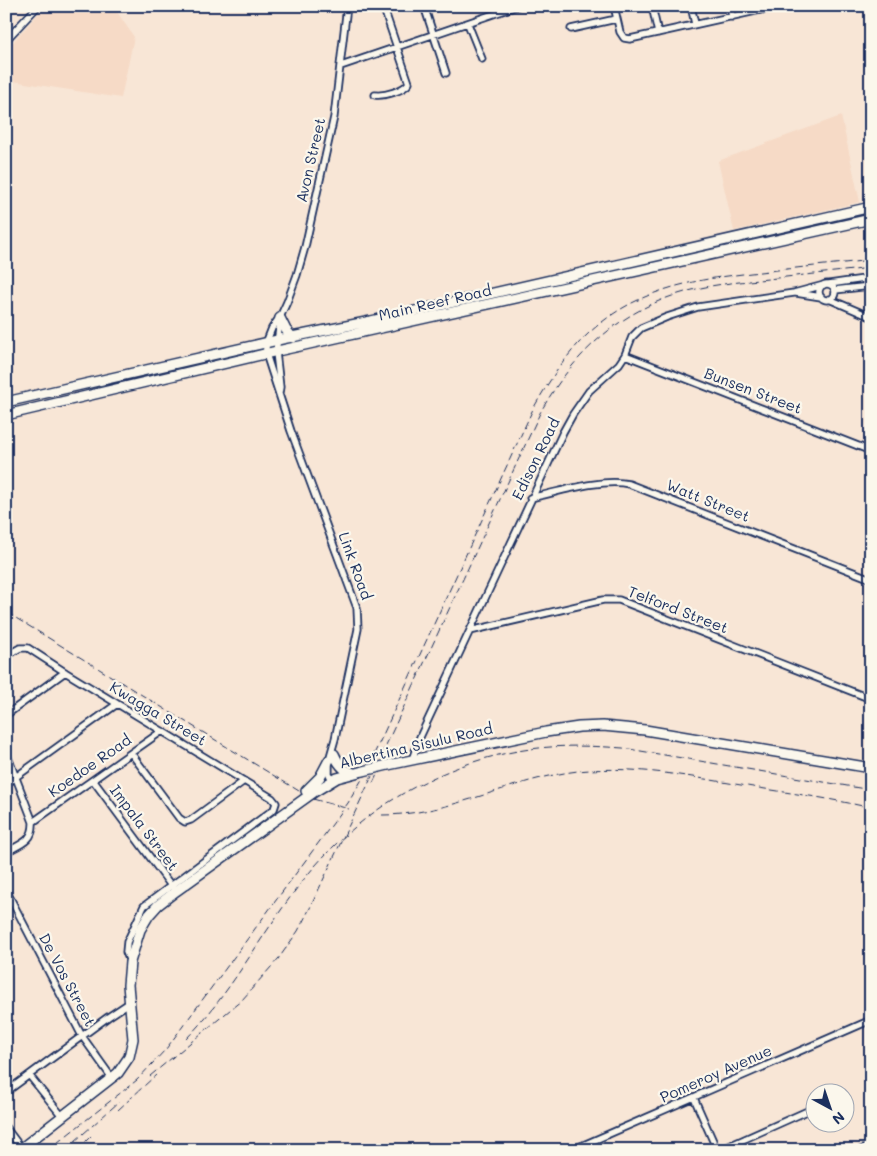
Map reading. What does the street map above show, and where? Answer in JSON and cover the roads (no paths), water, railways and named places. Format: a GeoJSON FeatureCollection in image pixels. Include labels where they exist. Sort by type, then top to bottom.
{"type":"FeatureCollection","features":[{"type":"Feature","properties":{"kind":"main road","name":"Main Reef Road"},"geometry":{"type":"LineString","coordinates":[[8,402],[871,207]]}},
{"type":"Feature","properties":{"kind":"main road","name":"Main Reef Road"},"geometry":{"type":"LineString","coordinates":[[10,414],[266,354],[871,219]]}},
{"type":"Feature","properties":{"kind":"main road"},"geometry":{"type":"LineString","coordinates":[[747,235],[749,246]]}},
{"type":"Feature","properties":{"kind":"main road"},"geometry":{"type":"LineString","coordinates":[[507,290],[508,300]]}},
{"type":"Feature","properties":{"kind":"main road"},"geometry":{"type":"LineString","coordinates":[[280,317],[286,330],[293,338]]}},
{"type":"Feature","properties":{"kind":"main road"},"geometry":{"type":"LineString","coordinates":[[38,395],[41,406]]}},
{"type":"Feature","properties":{"kind":"main road"},"geometry":{"type":"LineString","coordinates":[[8,402],[10,414]]}},
{"type":"Feature","properties":{"kind":"main road","name":"Albertina Sisulu Road"},"geometry":{"type":"LineString","coordinates":[[20,1149],[112,1078],[126,1063],[132,1047],[133,1029],[129,1003],[130,962],[137,936],[143,923],[155,908],[173,888],[267,826],[314,792],[337,779],[388,765],[546,732],[579,727],[603,726],[645,730],[871,768]]}},
{"type":"Feature","properties":{"kind":"main road"},"geometry":{"type":"LineString","coordinates":[[267,826],[317,781],[324,773],[332,757],[346,771],[359,772]]}},
{"type":"Feature","properties":{"kind":"street"},"geometry":{"type":"LineString","coordinates":[[6,40],[38,6]]}},
{"type":"Feature","properties":{"kind":"street","name":"Avon Street"},"geometry":{"type":"LineString","coordinates":[[276,352],[280,317],[301,263],[334,117],[347,6]]}},
{"type":"Feature","properties":{"kind":"street"},"geometry":{"type":"LineString","coordinates":[[375,95],[386,94],[408,85],[409,81],[383,6]]}},
{"type":"Feature","properties":{"kind":"street"},"geometry":{"type":"LineString","coordinates":[[424,6],[446,73]]}},
{"type":"Feature","properties":{"kind":"street"},"geometry":{"type":"LineString","coordinates":[[341,66],[517,6]]}},
{"type":"Feature","properties":{"kind":"street"},"geometry":{"type":"LineString","coordinates":[[614,6],[620,32],[627,39],[778,6]]}},
{"type":"Feature","properties":{"kind":"street"},"geometry":{"type":"LineString","coordinates":[[652,6],[658,32]]}},
{"type":"Feature","properties":{"kind":"street"},"geometry":{"type":"LineString","coordinates":[[691,6],[695,24]]}},
{"type":"Feature","properties":{"kind":"street"},"geometry":{"type":"LineString","coordinates":[[730,6],[732,17]]}},
{"type":"Feature","properties":{"kind":"street"},"geometry":{"type":"LineString","coordinates":[[571,29],[616,19]]}},
{"type":"Feature","properties":{"kind":"street"},"geometry":{"type":"LineString","coordinates":[[468,24],[482,59]]}},
{"type":"Feature","properties":{"kind":"street"},"geometry":{"type":"LineString","coordinates":[[822,297],[820,290],[831,290],[848,281],[871,278]]}},
{"type":"Feature","properties":{"kind":"street","name":"Edison Road"},"geometry":{"type":"LineString","coordinates":[[412,760],[420,738],[530,498],[573,414],[589,391],[625,355],[629,343],[636,333],[667,317],[711,304],[794,293],[871,286]]}},
{"type":"Feature","properties":{"kind":"street"},"geometry":{"type":"LineString","coordinates":[[831,290],[841,305],[871,317]]}},
{"type":"Feature","properties":{"kind":"street","name":"Edison Road"},"geometry":{"type":"LineString","coordinates":[[794,293],[822,297],[831,290]]}},
{"type":"Feature","properties":{"kind":"street","name":"Avon Street"},"geometry":{"type":"LineString","coordinates":[[266,343],[272,328],[280,317]]}},
{"type":"Feature","properties":{"kind":"street","name":"Link Road"},"geometry":{"type":"LineString","coordinates":[[266,343],[266,354],[274,383],[357,608],[358,629],[332,757]]}},
{"type":"Feature","properties":{"kind":"street","name":"Link Road"},"geometry":{"type":"LineString","coordinates":[[276,352],[279,393]]}},
{"type":"Feature","properties":{"kind":"street","name":"Bunsen Street"},"geometry":{"type":"LineString","coordinates":[[625,355],[871,451]]}},
{"type":"Feature","properties":{"kind":"street","name":"Watt Street"},"geometry":{"type":"LineString","coordinates":[[530,498],[601,484],[620,482],[629,484],[871,579]]}},
{"type":"Feature","properties":{"kind":"street","name":"Telford Street"},"geometry":{"type":"LineString","coordinates":[[470,631],[603,600],[619,600],[871,699]]}},
{"type":"Feature","properties":{"kind":"street","name":"Kwagga Street"},"geometry":{"type":"LineString","coordinates":[[6,656],[20,648],[28,648],[274,801],[276,806],[274,810],[173,888]]}},
{"type":"Feature","properties":{"kind":"street"},"geometry":{"type":"LineString","coordinates":[[6,715],[65,672]]}},
{"type":"Feature","properties":{"kind":"street"},"geometry":{"type":"LineString","coordinates":[[6,784],[117,704]]}},
{"type":"Feature","properties":{"kind":"street","name":"Koedoe Road"},"geometry":{"type":"LineString","coordinates":[[6,852],[29,839],[33,826],[162,731]]}},
{"type":"Feature","properties":{"kind":"street"},"geometry":{"type":"LineString","coordinates":[[6,752],[33,826]]}},
{"type":"Feature","properties":{"kind":"street"},"geometry":{"type":"LineString","coordinates":[[131,753],[179,818],[185,822],[244,781]]}},
{"type":"Feature","properties":{"kind":"street"},"geometry":{"type":"LineString","coordinates":[[332,757],[340,773],[337,779],[331,778],[329,774],[332,757]]}},
{"type":"Feature","properties":{"kind":"street","name":"Impala Street"},"geometry":{"type":"LineString","coordinates":[[93,780],[173,888]]}},
{"type":"Feature","properties":{"kind":"street","name":"De Vos Street"},"geometry":{"type":"LineString","coordinates":[[6,890],[82,1036],[112,1078]]}},
{"type":"Feature","properties":{"kind":"street"},"geometry":{"type":"LineString","coordinates":[[6,1092],[129,1003]]}},
{"type":"Feature","properties":{"kind":"street","name":"Pomeroy Avenue"},"geometry":{"type":"LineString","coordinates":[[572,1150],[871,1020]]}},
{"type":"Feature","properties":{"kind":"street"},"geometry":{"type":"LineString","coordinates":[[29,1075],[62,1116]]}},
{"type":"Feature","properties":{"kind":"street"},"geometry":{"type":"LineString","coordinates":[[694,1098],[718,1150],[804,1112]]}},
{"type":"Feature","properties":{"kind":"street"},"geometry":{"type":"LineString","coordinates":[[6,1128],[20,1149]]}},
{"type":"Feature","properties":{"kind":"street"},"geometry":{"type":"LineString","coordinates":[[862,1150],[871,1146]]}},
{"type":"Feature","properties":{"kind":"railway"},"geometry":{"type":"LineString","coordinates":[[48,1150],[137,1080],[166,1049],[348,803],[364,776],[533,409],[565,359],[578,344],[598,325],[620,310],[642,298],[666,289],[716,278],[871,260]]}},
{"type":"Feature","properties":{"kind":"railway"},"geometry":{"type":"LineString","coordinates":[[381,756],[540,413],[567,372],[583,354],[619,323],[639,310],[685,292],[726,284],[871,268]]}},
{"type":"Feature","properties":{"kind":"railway"},"geometry":{"type":"LineString","coordinates":[[6,612],[299,791]]}},
{"type":"Feature","properties":{"kind":"railway"},"geometry":{"type":"LineString","coordinates":[[186,1039],[218,1002],[286,902],[324,856],[349,832],[377,810],[406,791],[471,763],[504,754],[539,748],[560,746],[623,748],[871,790]]}},
{"type":"Feature","properties":{"kind":"railway"},"geometry":{"type":"LineString","coordinates":[[373,783],[388,752]]}},
{"type":"Feature","properties":{"kind":"railway"},"geometry":{"type":"LineString","coordinates":[[382,815],[432,809],[553,775],[599,770],[642,771],[684,776],[825,798],[871,808]]}},
{"type":"Feature","properties":{"kind":"railway"},"geometry":{"type":"LineString","coordinates":[[150,1076],[242,1000],[279,958],[298,931],[310,908],[373,774]]}},
{"type":"Feature","properties":{"kind":"railway"},"geometry":{"type":"LineString","coordinates":[[313,799],[349,809]]}},
{"type":"Feature","properties":{"kind":"railway"},"geometry":{"type":"LineString","coordinates":[[118,1110],[156,1075]]}},
{"type":"Feature","properties":{"kind":"railway"},"geometry":{"type":"LineString","coordinates":[[65,1150],[119,1102]]}},
{"type":"Feature","properties":{"kind":"railway"},"geometry":{"type":"LineString","coordinates":[[77,1150],[91,1136]]}}]}
